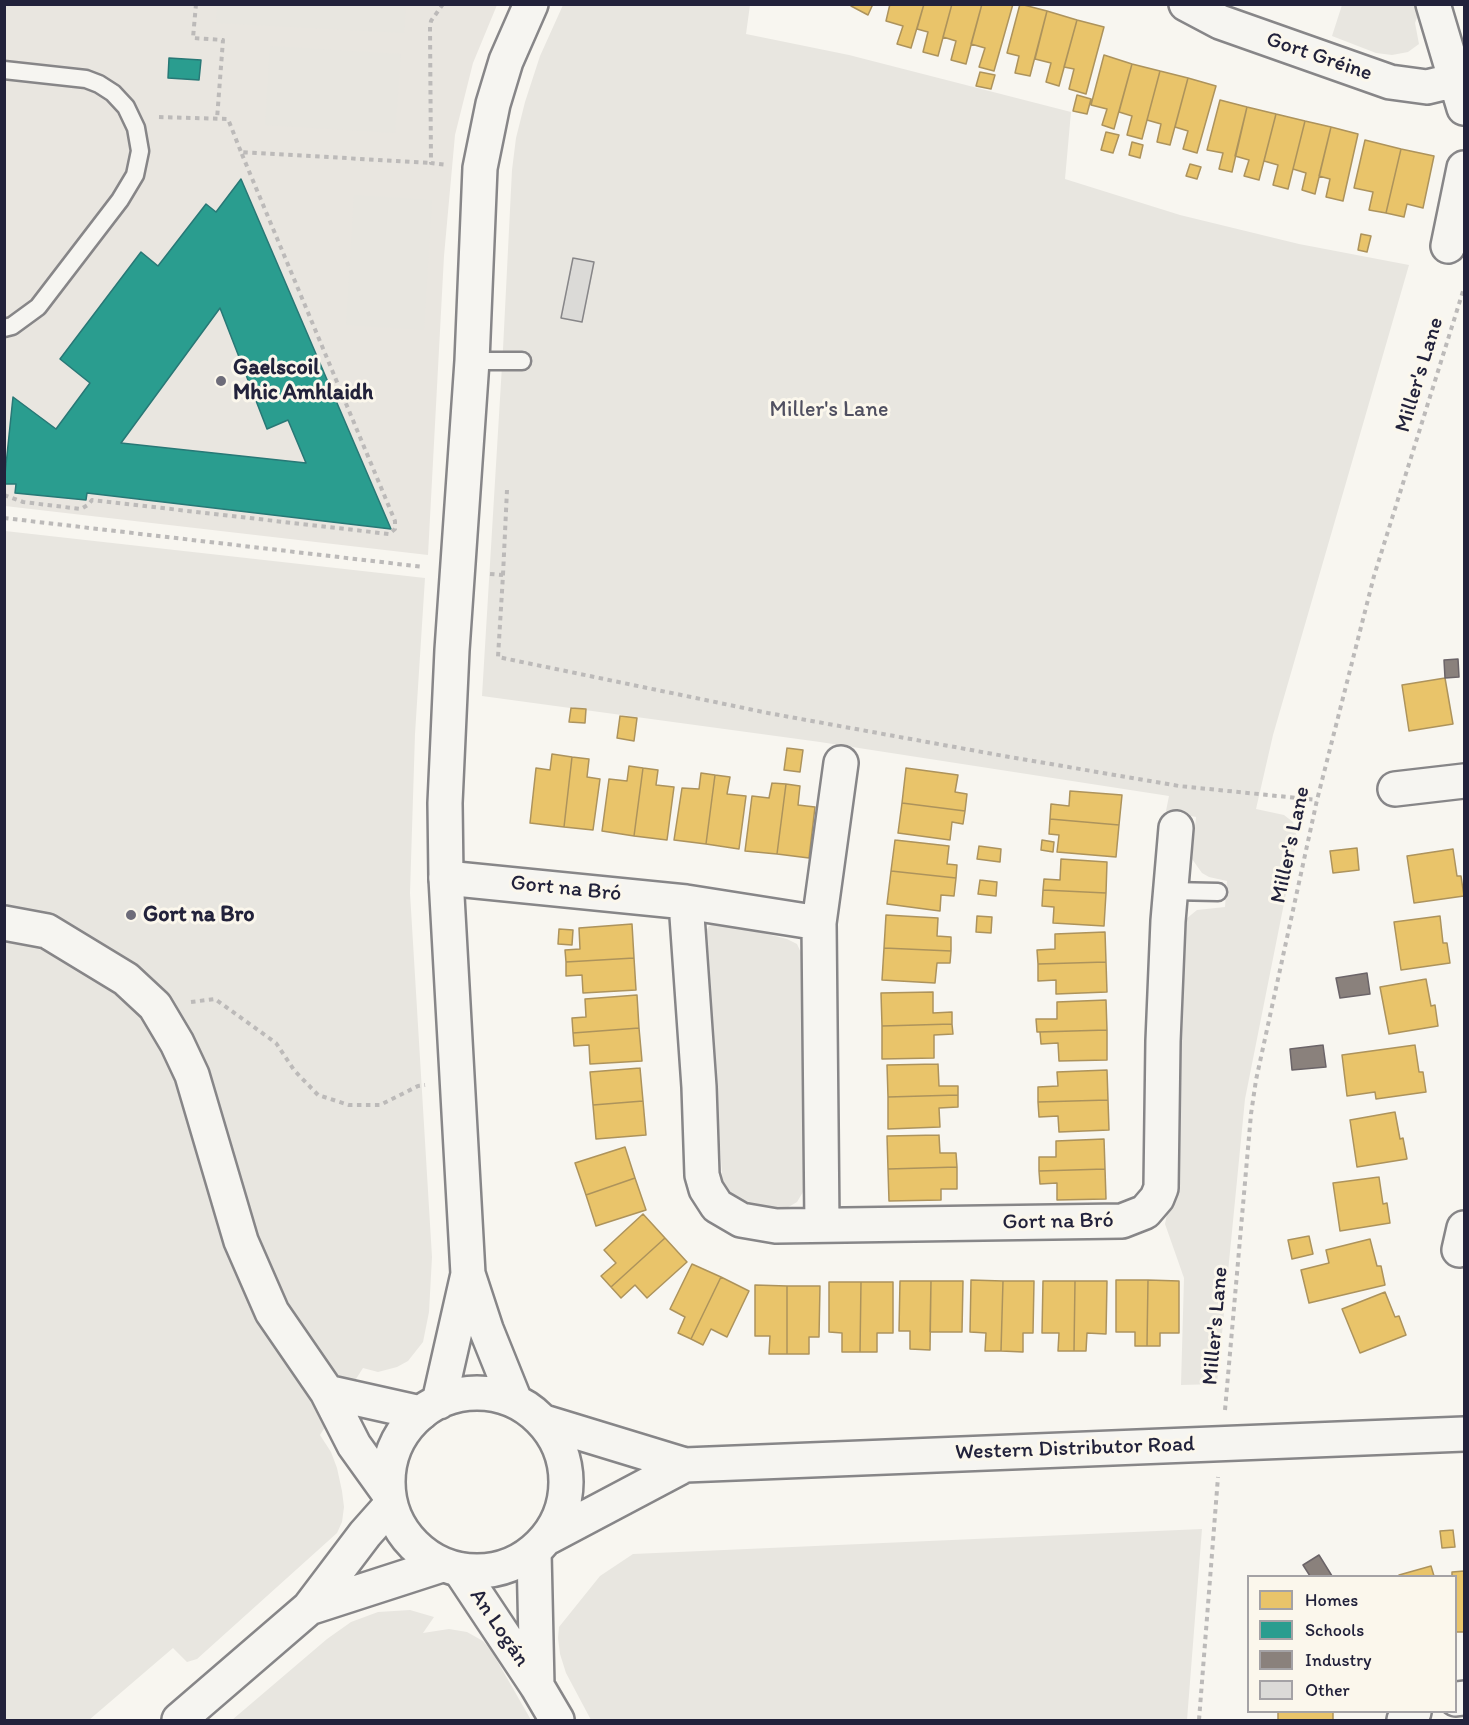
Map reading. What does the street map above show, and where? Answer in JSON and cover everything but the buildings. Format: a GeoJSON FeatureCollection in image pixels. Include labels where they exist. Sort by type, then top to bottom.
{"type":"FeatureCollection","features":[{"type":"Feature","properties":{"kind":"street"},"geometry":{"type":"LineString","coordinates":[[515,1401],[486,1329],[468,1274],[446,878],[445,803],[472,361],[480,168],[493,104],[506,61],[531,4]]}},
{"type":"Feature","properties":{"kind":"street","name":"Gort Gréine"},"geometry":{"type":"LineString","coordinates":[[1186,4],[1220,22],[1390,82],[1460,94],[1433,4]]}},
{"type":"Feature","properties":{"kind":"street"},"geometry":{"type":"LineString","coordinates":[[1448,246],[1464,168]]}},
{"type":"Feature","properties":{"kind":"street"},"geometry":{"type":"LineString","coordinates":[[822,1225],[819,923],[841,763]]}},
{"type":"Feature","properties":{"kind":"street"},"geometry":{"type":"LineString","coordinates":[[1395,789],[1464,781]]}},
{"type":"Feature","properties":{"kind":"street","name":"Gort na Bró"},"geometry":{"type":"LineString","coordinates":[[686,903],[699,1087],[702,1175],[706,1189],[717,1206],[741,1220],[776,1226],[1122,1221],[1134,1218],[1152,1206],[1161,1188],[1163,1041],[1170,891],[1176,828]]}},
{"type":"Feature","properties":{"kind":"street","name":"Gort na Bró"},"geometry":{"type":"LineString","coordinates":[[446,878],[686,903],[819,923]]}},
{"type":"Feature","properties":{"kind":"street"},"geometry":{"type":"LineString","coordinates":[[4,923],[47,931],[126,980],[155,1006],[177,1043],[192,1075],[241,1241],[272,1312],[327,1392],[354,1445],[388,1499],[403,1532],[424,1554],[451,1567],[486,1572],[512,1565],[541,1544],[563,1509],[567,1478],[565,1460],[558,1443],[544,1422],[515,1401],[487,1394],[458,1395],[430,1407],[404,1431],[393,1454],[388,1499],[309,1608],[179,1720]]}},
{"type":"Feature","properties":{"kind":"street"},"geometry":{"type":"LineString","coordinates":[[430,1407],[468,1274]]}},
{"type":"Feature","properties":{"kind":"street"},"geometry":{"type":"LineString","coordinates":[[327,1392],[430,1407]]}},
{"type":"Feature","properties":{"kind":"street","name":"Western Distributor Road"},"geometry":{"type":"LineString","coordinates":[[544,1422],[685,1465],[1464,1434]]}},
{"type":"Feature","properties":{"kind":"street","name":"Western Distributor Road"},"geometry":{"type":"LineString","coordinates":[[541,1544],[685,1465]]}},
{"type":"Feature","properties":{"kind":"street","name":"An Logán"},"geometry":{"type":"LineString","coordinates":[[537,1686],[541,1544]]}},
{"type":"Feature","properties":{"kind":"street"},"geometry":{"type":"LineString","coordinates":[[309,1608],[451,1567]]}},
{"type":"Feature","properties":{"kind":"street","name":"An Logán"},"geometry":{"type":"LineString","coordinates":[[451,1567],[537,1686],[557,1720]]}},
{"type":"Feature","properties":{"kind":"lane"},"geometry":{"type":"LineString","coordinates":[[4,70],[86,79],[99,84],[113,93],[126,107],[136,128],[140,151],[135,175],[120,200],[38,307],[12,326],[4,328]]}},
{"type":"Feature","properties":{"kind":"lane"},"geometry":{"type":"LineString","coordinates":[[472,361],[522,361]]}},
{"type":"Feature","properties":{"kind":"lane"},"geometry":{"type":"LineString","coordinates":[[1170,891],[1218,892]]}},
{"type":"Feature","properties":{"kind":"path"},"geometry":{"type":"LineString","coordinates":[[196,4],[193,39],[223,40],[217,119]]}},
{"type":"Feature","properties":{"kind":"path"},"geometry":{"type":"LineString","coordinates":[[431,163],[430,27],[431,21],[443,4]]}},
{"type":"Feature","properties":{"kind":"path"},"geometry":{"type":"LineString","coordinates":[[4,495],[23,501],[81,509],[92,500],[389,534],[395,529],[395,521],[228,120],[155,117]]}},
{"type":"Feature","properties":{"kind":"path"},"geometry":{"type":"LineString","coordinates":[[241,152],[451,166]]}},
{"type":"Feature","properties":{"kind":"path","name":"Miller's Lane"},"geometry":{"type":"LineString","coordinates":[[1224,1413],[1255,1092],[1317,800],[1374,576],[1464,288]]}},
{"type":"Feature","properties":{"kind":"path"},"geometry":{"type":"LineString","coordinates":[[507,490],[498,657],[768,713],[1016,758],[1179,786],[1317,800]]}},
{"type":"Feature","properties":{"kind":"path"},"geometry":{"type":"LineString","coordinates":[[4,518],[433,568]]}},
{"type":"Feature","properties":{"kind":"path"},"geometry":{"type":"LineString","coordinates":[[482,573],[503,575]]}},
{"type":"Feature","properties":{"kind":"path"},"geometry":{"type":"LineString","coordinates":[[185,1003],[215,999],[276,1043],[294,1070],[318,1095],[349,1106],[380,1105],[418,1086],[432,1084]]}},
{"type":"Feature","properties":{"kind":"path"},"geometry":{"type":"LineString","coordinates":[[1199,1720],[1218,1472]]}},
{"type":"Feature","properties":{"kind":"shaded area","name":"Gaelscoil Mhic Amhlaidh"},"geometry":{"type":"Polygon","coordinates":[[[5,5],[497,5],[473,63],[455,135],[444,256],[428,555],[5,506],[5,5]]]}},
{"type":"Feature","properties":{"kind":"green space"},"geometry":{"type":"Polygon","coordinates":[[[217,5],[406,5],[404,33],[216,23],[217,5]]]}},
{"type":"Feature","properties":{"kind":"green space","name":"Miller's Lane"},"geometry":{"type":"Polygon","coordinates":[[[563,5],[750,5],[746,34],[849,55],[1071,112],[1065,179],[1180,215],[1299,244],[1409,265],[1273,735],[1256,809],[1284,815],[1293,822],[1297,838],[1245,1099],[1217,1384],[1181,1385],[1184,1278],[1165,1224],[1167,1214],[1176,1199],[1180,1177],[1179,976],[1181,926],[1197,910],[1225,907],[1227,881],[1202,873],[1192,859],[1196,817],[1166,811],[1169,796],[820,742],[482,696],[512,170],[516,138],[525,102],[540,56],[563,5]]]}},
{"type":"Feature","properties":{"kind":"green space"},"geometry":{"type":"Polygon","coordinates":[[[1342,5],[1417,5],[1419,12],[1415,23],[1419,44],[1408,52],[1392,55],[1376,53],[1332,36],[1342,5]]]}},
{"type":"Feature","properties":{"kind":"green space"},"geometry":{"type":"Polygon","coordinates":[[[270,46],[401,54],[395,133],[265,125],[270,46]]]}},
{"type":"Feature","properties":{"kind":"green space"},"geometry":{"type":"Polygon","coordinates":[[[354,195],[432,200],[424,330],[346,325],[354,195]]]}},
{"type":"Feature","properties":{"kind":"green space"},"geometry":{"type":"Polygon","coordinates":[[[5,531],[425,578],[415,734],[410,893],[432,1257],[429,1312],[423,1342],[408,1361],[397,1367],[378,1372],[363,1368],[320,1435],[331,1452],[342,1491],[344,1507],[342,1522],[337,1533],[197,1659],[187,1662],[173,1648],[89,1720],[5,1720],[5,531]]]}},
{"type":"Feature","properties":{"kind":"green space"},"geometry":{"type":"Polygon","coordinates":[[[715,923],[787,939],[797,944],[802,955],[805,1174],[803,1192],[797,1202],[785,1209],[744,1202],[723,1188],[706,940],[706,931],[715,923]]]}},
{"type":"Feature","properties":{"kind":"green space"},"geometry":{"type":"Polygon","coordinates":[[[1202,1529],[1187,1720],[591,1720],[566,1673],[560,1654],[559,1627],[600,1576],[633,1554],[1202,1529]]]}},
{"type":"Feature","properties":{"kind":"green space"},"geometry":{"type":"Polygon","coordinates":[[[410,1610],[434,1617],[423,1633],[449,1629],[467,1632],[483,1641],[491,1650],[531,1720],[232,1720],[327,1639],[351,1622],[378,1612],[410,1610]]]}},
{"type":"Feature","properties":{"kind":"place","name":"Gaelscoil Mhic Amhlaidh"},"geometry":{"type":"Point","coordinates":[221,381]}},
{"type":"Feature","properties":{"kind":"place","name":"Gort na Bro"},"geometry":{"type":"Point","coordinates":[131,915]}}]}
